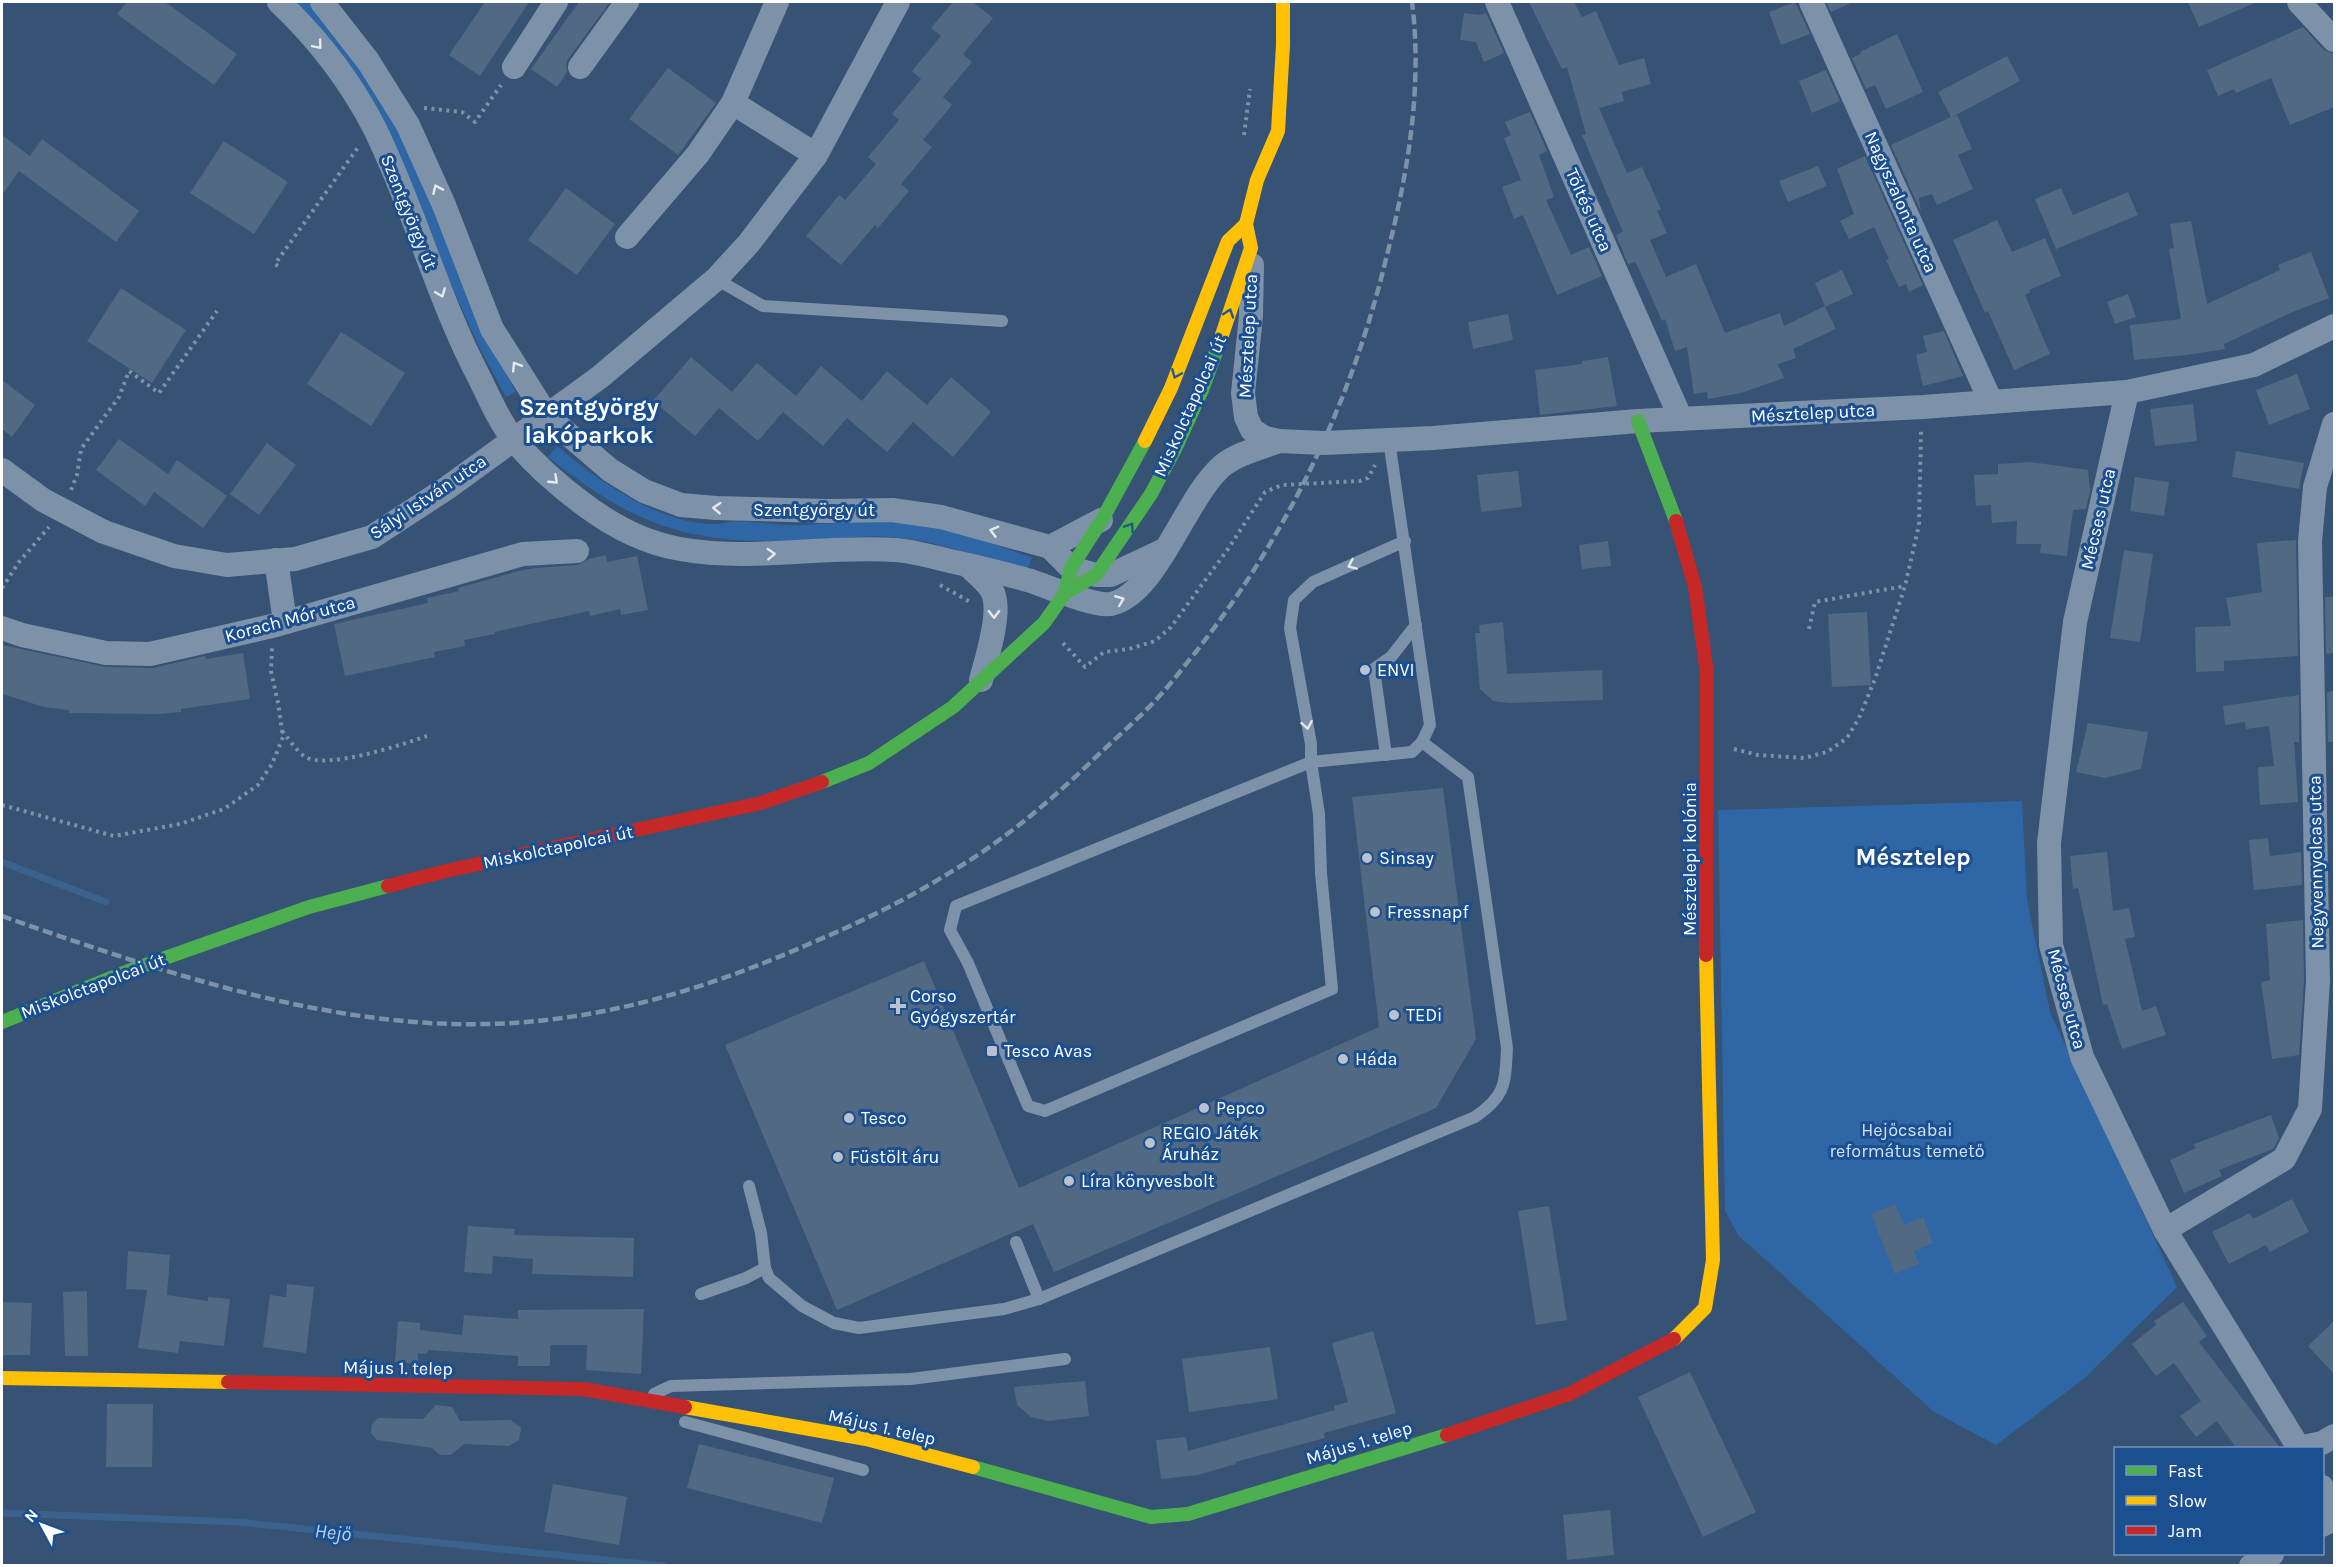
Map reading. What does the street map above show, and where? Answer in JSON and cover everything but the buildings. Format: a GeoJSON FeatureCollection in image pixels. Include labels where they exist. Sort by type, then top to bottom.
{"type":"FeatureCollection","features":[{"type":"Feature","properties":{"kind":"street","name":"Szentgyörgy út"},"geometry":{"type":"LineString","coordinates":[[279,2],[336,65],[374,128],[401,187],[460,341],[501,419],[513,438],[567,493],[605,520],[639,537],[677,549],[753,555],[898,550],[968,565],[1030,581],[1065,593]]}},
{"type":"Feature","properties":{"kind":"street","name":"Szentgyörgy út"},"geometry":{"type":"LineString","coordinates":[[322,2],[368,61],[408,125],[444,205],[492,329],[547,416],[610,471],[644,491],[681,505],[782,510],[891,510],[941,517],[1050,547],[1071,568],[1096,575]]}},
{"type":"Feature","properties":{"kind":"street"},"geometry":{"type":"LineString","coordinates":[[514,67],[556,2]]}},
{"type":"Feature","properties":{"kind":"street"},"geometry":{"type":"LineString","coordinates":[[580,67],[627,2]]}},
{"type":"Feature","properties":{"kind":"street"},"geometry":{"type":"LineString","coordinates":[[627,237],[698,154],[733,103],[777,2]]}},
{"type":"Feature","properties":{"kind":"street"},"geometry":{"type":"LineString","coordinates":[[513,438],[600,377],[716,279],[749,243],[816,155],[898,2]]}},
{"type":"Feature","properties":{"kind":"street","name":"Miskolctapolcai út"},"geometry":{"type":"LineString","coordinates":[[1065,593],[1096,575],[1151,494],[1202,390],[1251,248],[1246,224],[1257,180],[1278,131],[1284,45],[1283,2]]}},
{"type":"Feature","properties":{"kind":"street","name":"Töltés utca"},"geometry":{"type":"LineString","coordinates":[[1497,2],[1681,419]]}},
{"type":"Feature","properties":{"kind":"street","name":"Nagyszalonta utca"},"geometry":{"type":"LineString","coordinates":[[1811,2],[1991,402]]}},
{"type":"Feature","properties":{"kind":"street"},"geometry":{"type":"LineString","coordinates":[[2299,2],[2334,40]]}},
{"type":"Feature","properties":{"kind":"street"},"geometry":{"type":"LineString","coordinates":[[733,103],[816,155]]}},
{"type":"Feature","properties":{"kind":"street","name":"Miskolctapolcai út"},"geometry":{"type":"LineString","coordinates":[[2,1022],[131,970],[309,907],[450,870],[761,803],[816,785],[869,763],[910,737],[953,707],[1044,623],[1065,593],[1071,568],[1103,518],[1136,459],[1171,388],[1228,241],[1246,224]]}},
{"type":"Feature","properties":{"kind":"street","name":"Mésztelep utca"},"geometry":{"type":"LineString","coordinates":[[1251,248],[1251,316],[1243,393],[1246,417],[1252,430],[1265,438],[1280,441],[1324,443],[1389,440],[1638,421],[1923,407],[2127,392],[2254,365],[2334,326]]}},
{"type":"Feature","properties":{"kind":"street","name":"Mécses utca"},"geometry":{"type":"LineString","coordinates":[[2127,392],[2075,622],[2049,843],[2051,945],[2082,1057],[2165,1230],[2298,1447]]}},
{"type":"Feature","properties":{"kind":"street","name":"Mésztelepi kolónia"},"geometry":{"type":"LineString","coordinates":[[1638,421],[1690,565],[1700,608],[1706,650],[1710,742],[1705,859],[1713,1260],[1705,1308]]}},
{"type":"Feature","properties":{"kind":"street","name":"Negyvennyolcas utca"},"geometry":{"type":"LineString","coordinates":[[2165,1230],[2284,1159],[2310,1109],[2318,981],[2310,541],[2314,487],[2334,424]]}},
{"type":"Feature","properties":{"kind":"street","name":"Sályi István utca"},"geometry":{"type":"LineString","coordinates":[[2,470],[44,500],[104,531],[174,556],[227,564],[295,559],[372,537],[447,488],[513,438]]}},
{"type":"Feature","properties":{"kind":"street","name":"Mésztelep utca"},"geometry":{"type":"LineString","coordinates":[[1065,593],[1107,605],[1129,596],[1146,581],[1202,490],[1222,466],[1243,454],[1280,441]]}},
{"type":"Feature","properties":{"kind":"street"},"geometry":{"type":"LineString","coordinates":[[1050,547],[1103,518]]}},
{"type":"Feature","properties":{"kind":"street"},"geometry":{"type":"LineString","coordinates":[[1096,575],[1111,574],[1164,550]]}},
{"type":"Feature","properties":{"kind":"street","name":"Korach Mór utca"},"geometry":{"type":"LineString","coordinates":[[2,628],[22,635],[106,653],[150,654],[280,624],[523,554],[577,551]]}},
{"type":"Feature","properties":{"kind":"street"},"geometry":{"type":"LineString","coordinates":[[276,560],[280,624]]}},
{"type":"Feature","properties":{"kind":"street"},"geometry":{"type":"LineString","coordinates":[[968,565],[992,590],[994,596],[995,633],[981,680]]}},
{"type":"Feature","properties":{"kind":"street","name":"Május 1. telep"},"geometry":{"type":"LineString","coordinates":[[2,1378],[584,1389],[866,1439],[1056,1489],[1151,1517],[1188,1514],[1407,1448],[1569,1394],[1676,1338],[1705,1308]]}},
{"type":"Feature","properties":{"kind":"street","name":"Mécses utca"},"geometry":{"type":"LineString","coordinates":[[2304,1447],[2322,1443],[2334,1436]]}},
{"type":"Feature","properties":{"kind":"street"},"geometry":{"type":"LineString","coordinates":[[2324,1490],[2334,1507]]}},
{"type":"Feature","properties":{"kind":"street"},"geometry":{"type":"LineString","coordinates":[[2251,1566],[2270,1555]]}},
{"type":"Feature","properties":{"kind":"lane"},"geometry":{"type":"LineString","coordinates":[[716,279],[763,306],[1002,321]]}},
{"type":"Feature","properties":{"kind":"lane"},"geometry":{"type":"LineString","coordinates":[[1389,440],[1405,541],[1430,725],[1422,742],[1412,752],[1311,762],[956,906],[950,930],[968,963],[1028,1106],[1045,1111],[1332,989],[1321,873],[1319,814],[1311,762],[1311,744],[1290,628],[1294,600],[1313,582],[1405,541]]}},
{"type":"Feature","properties":{"kind":"lane"},"geometry":{"type":"LineString","coordinates":[[1386,755],[1374,669],[1391,657],[1416,625]]}},
{"type":"Feature","properties":{"kind":"lane"},"geometry":{"type":"LineString","coordinates":[[749,1186],[761,1233],[765,1268],[770,1278],[802,1306],[834,1323],[859,1328],[1004,1309],[1039,1299],[1464,1121],[1492,1105],[1505,1084],[1508,1048],[1468,777],[1422,742]]}},
{"type":"Feature","properties":{"kind":"lane"},"geometry":{"type":"LineString","coordinates":[[1016,1242],[1039,1299]]}},
{"type":"Feature","properties":{"kind":"lane"},"geometry":{"type":"LineString","coordinates":[[701,1294],[746,1278],[765,1268]]}},
{"type":"Feature","properties":{"kind":"lane"},"geometry":{"type":"LineString","coordinates":[[642,1400],[672,1386],[911,1379],[1065,1359]]}},
{"type":"Feature","properties":{"kind":"lane"},"geometry":{"type":"LineString","coordinates":[[642,1400],[677,1420],[863,1470]]}},
{"type":"Feature","properties":{"kind":"path"},"geometry":{"type":"LineString","coordinates":[[475,122],[514,67]]}},
{"type":"Feature","properties":{"kind":"path"},"geometry":{"type":"LineString","coordinates":[[1242,145],[1251,86]]}},
{"type":"Feature","properties":{"kind":"path"},"geometry":{"type":"LineString","coordinates":[[278,266],[275,264],[364,138]]}},
{"type":"Feature","properties":{"kind":"path"},"geometry":{"type":"LineString","coordinates":[[2,588],[19,562],[63,510],[77,475],[81,449],[119,397],[129,371],[159,393],[217,311]]}},
{"type":"Feature","properties":{"kind":"path"},"geometry":{"type":"LineString","coordinates":[[1710,742],[1758,755],[1804,758],[1827,752],[1847,738],[1859,717],[1875,679],[1905,586],[1919,525],[1923,407]]}},
{"type":"Feature","properties":{"kind":"path"},"geometry":{"type":"LineString","coordinates":[[1044,623],[1085,667],[1104,652],[1129,649],[1155,641],[1171,627],[1227,549],[1264,492],[1282,485],[1360,481],[1368,478],[1389,440]]}},
{"type":"Feature","properties":{"kind":"path"},"geometry":{"type":"LineString","coordinates":[[1809,629],[1815,602],[1905,586]]}},
{"type":"Feature","properties":{"kind":"path"},"geometry":{"type":"LineString","coordinates":[[2,805],[114,836],[180,824],[224,809],[258,785],[272,764],[283,737],[271,671],[280,624]]}},
{"type":"Feature","properties":{"kind":"path"},"geometry":{"type":"LineString","coordinates":[[282,730],[305,757],[321,761],[381,752],[427,736]]}},
{"type":"Feature","properties":{"kind":"green space"},"geometry":{"type":"Polygon","coordinates":[[[291,2],[310,2],[342,41],[371,83],[419,172],[499,360],[516,392],[506,397],[481,351],[444,269],[291,2]]]}},
{"type":"Feature","properties":{"kind":"green space"},"geometry":{"type":"Polygon","coordinates":[[[557,446],[611,487],[675,518],[697,523],[718,524],[736,521],[796,525],[873,522],[914,524],[959,533],[1032,558],[1026,572],[959,550],[890,537],[787,541],[707,537],[652,522],[601,495],[548,457],[557,446]]]}},
{"type":"Feature","properties":{"kind":"green space","name":"Hejőcsabai református temető"},"geometry":{"type":"Polygon","coordinates":[[[2022,801],[2027,900],[2050,1012],[2177,1287],[2085,1378],[1996,1445],[1934,1412],[1738,1235],[1725,1211],[1718,810],[2022,801]]]}},
{"type":"Feature","properties":{"kind":"waterway"},"geometry":{"type":"LineString","coordinates":[[2,862],[106,902]]}},
{"type":"Feature","properties":{"kind":"waterway","name":"Hejő"},"geometry":{"type":"LineString","coordinates":[[2,1513],[238,1522],[664,1566]]}},
{"type":"Feature","properties":{"kind":"railway"},"geometry":{"type":"LineString","coordinates":[[2,916],[179,975],[301,1006],[425,1023],[528,1022],[611,1010],[692,989],[731,975],[865,919],[919,891],[973,858],[1029,817],[1064,787],[1139,717],[1167,687],[1228,609],[1286,516],[1311,468],[1333,419],[1371,316],[1400,198],[1414,101],[1416,68],[1412,2]]}},
{"type":"Feature","properties":{"kind":"traffic: fast"},"geometry":{"type":"LineString","coordinates":[[1065,593],[1096,575],[1151,494],[1202,390],[1220,341]]}},
{"type":"Feature","properties":{"kind":"traffic: fast"},"geometry":{"type":"LineString","coordinates":[[1638,421],[1676,521]]}},
{"type":"Feature","properties":{"kind":"traffic: fast"},"geometry":{"type":"LineString","coordinates":[[822,782],[869,763],[953,707],[1044,623],[1065,593],[1071,568],[1103,518],[1145,441]]}},
{"type":"Feature","properties":{"kind":"traffic: fast"},"geometry":{"type":"LineString","coordinates":[[2,1022],[131,970],[309,907],[388,886]]}},
{"type":"Feature","properties":{"kind":"traffic: fast"},"geometry":{"type":"LineString","coordinates":[[973,1467],[1151,1517],[1188,1514],[1447,1435]]}},
{"type":"Feature","properties":{"kind":"traffic: slow"},"geometry":{"type":"LineString","coordinates":[[1220,341],[1251,248],[1246,224],[1257,180],[1278,131],[1283,2]]}},
{"type":"Feature","properties":{"kind":"traffic: slow"},"geometry":{"type":"LineString","coordinates":[[1145,441],[1171,388],[1228,241],[1246,224]]}},
{"type":"Feature","properties":{"kind":"traffic: slow"},"geometry":{"type":"LineString","coordinates":[[1674,1339],[1705,1308],[1713,1260],[1706,955]]}},
{"type":"Feature","properties":{"kind":"traffic: slow"},"geometry":{"type":"LineString","coordinates":[[2,1378],[228,1382]]}},
{"type":"Feature","properties":{"kind":"traffic: slow"},"geometry":{"type":"LineString","coordinates":[[685,1407],[866,1439],[973,1467]]}},
{"type":"Feature","properties":{"kind":"traffic: jam"},"geometry":{"type":"LineString","coordinates":[[1676,521],[1695,587],[1707,673],[1706,955]]}},
{"type":"Feature","properties":{"kind":"traffic: jam"},"geometry":{"type":"LineString","coordinates":[[388,886],[450,870],[761,803],[822,782]]}},
{"type":"Feature","properties":{"kind":"traffic: jam"},"geometry":{"type":"LineString","coordinates":[[1447,1435],[1569,1394],[1674,1339]]}},
{"type":"Feature","properties":{"kind":"traffic: jam"},"geometry":{"type":"LineString","coordinates":[[228,1382],[583,1389],[685,1407]]}},
{"type":"Feature","properties":{"kind":"place","name":"ENVI"},"geometry":{"type":"Point","coordinates":[1365,670]}},
{"type":"Feature","properties":{"kind":"place","name":"Sinsay"},"geometry":{"type":"Point","coordinates":[1367,858]}},
{"type":"Feature","properties":{"kind":"place","name":"Fressnapf"},"geometry":{"type":"Point","coordinates":[1375,912]}},
{"type":"Feature","properties":{"kind":"place","name":"Corso Gyógyszertár"},"geometry":{"type":"Point","coordinates":[898,1006]}},
{"type":"Feature","properties":{"kind":"place","name":"TEDi"},"geometry":{"type":"Point","coordinates":[1394,1015]}},
{"type":"Feature","properties":{"kind":"place","name":"Tesco Avas"},"geometry":{"type":"Point","coordinates":[992,1051]}},
{"type":"Feature","properties":{"kind":"place","name":"Háda"},"geometry":{"type":"Point","coordinates":[1343,1059]}},
{"type":"Feature","properties":{"kind":"place","name":"Pepco"},"geometry":{"type":"Point","coordinates":[1204,1108]}},
{"type":"Feature","properties":{"kind":"place","name":"Tesco"},"geometry":{"type":"Point","coordinates":[849,1118]}},
{"type":"Feature","properties":{"kind":"place","name":"REGIO Játék Áruház"},"geometry":{"type":"Point","coordinates":[1150,1143]}},
{"type":"Feature","properties":{"kind":"place","name":"Füstölt áru"},"geometry":{"type":"Point","coordinates":[838,1157]}},
{"type":"Feature","properties":{"kind":"place","name":"Líra könyvesbolt"},"geometry":{"type":"Point","coordinates":[1069,1181]}},
{"type":"Feature","properties":{"kind":"district","name":"Szentgyörgy lakóparkok"},"geometry":{"type":"Point","coordinates":[589,421]}},
{"type":"Feature","properties":{"kind":"district","name":"Mésztelep"},"geometry":{"type":"Point","coordinates":[1913,857]}}]}
